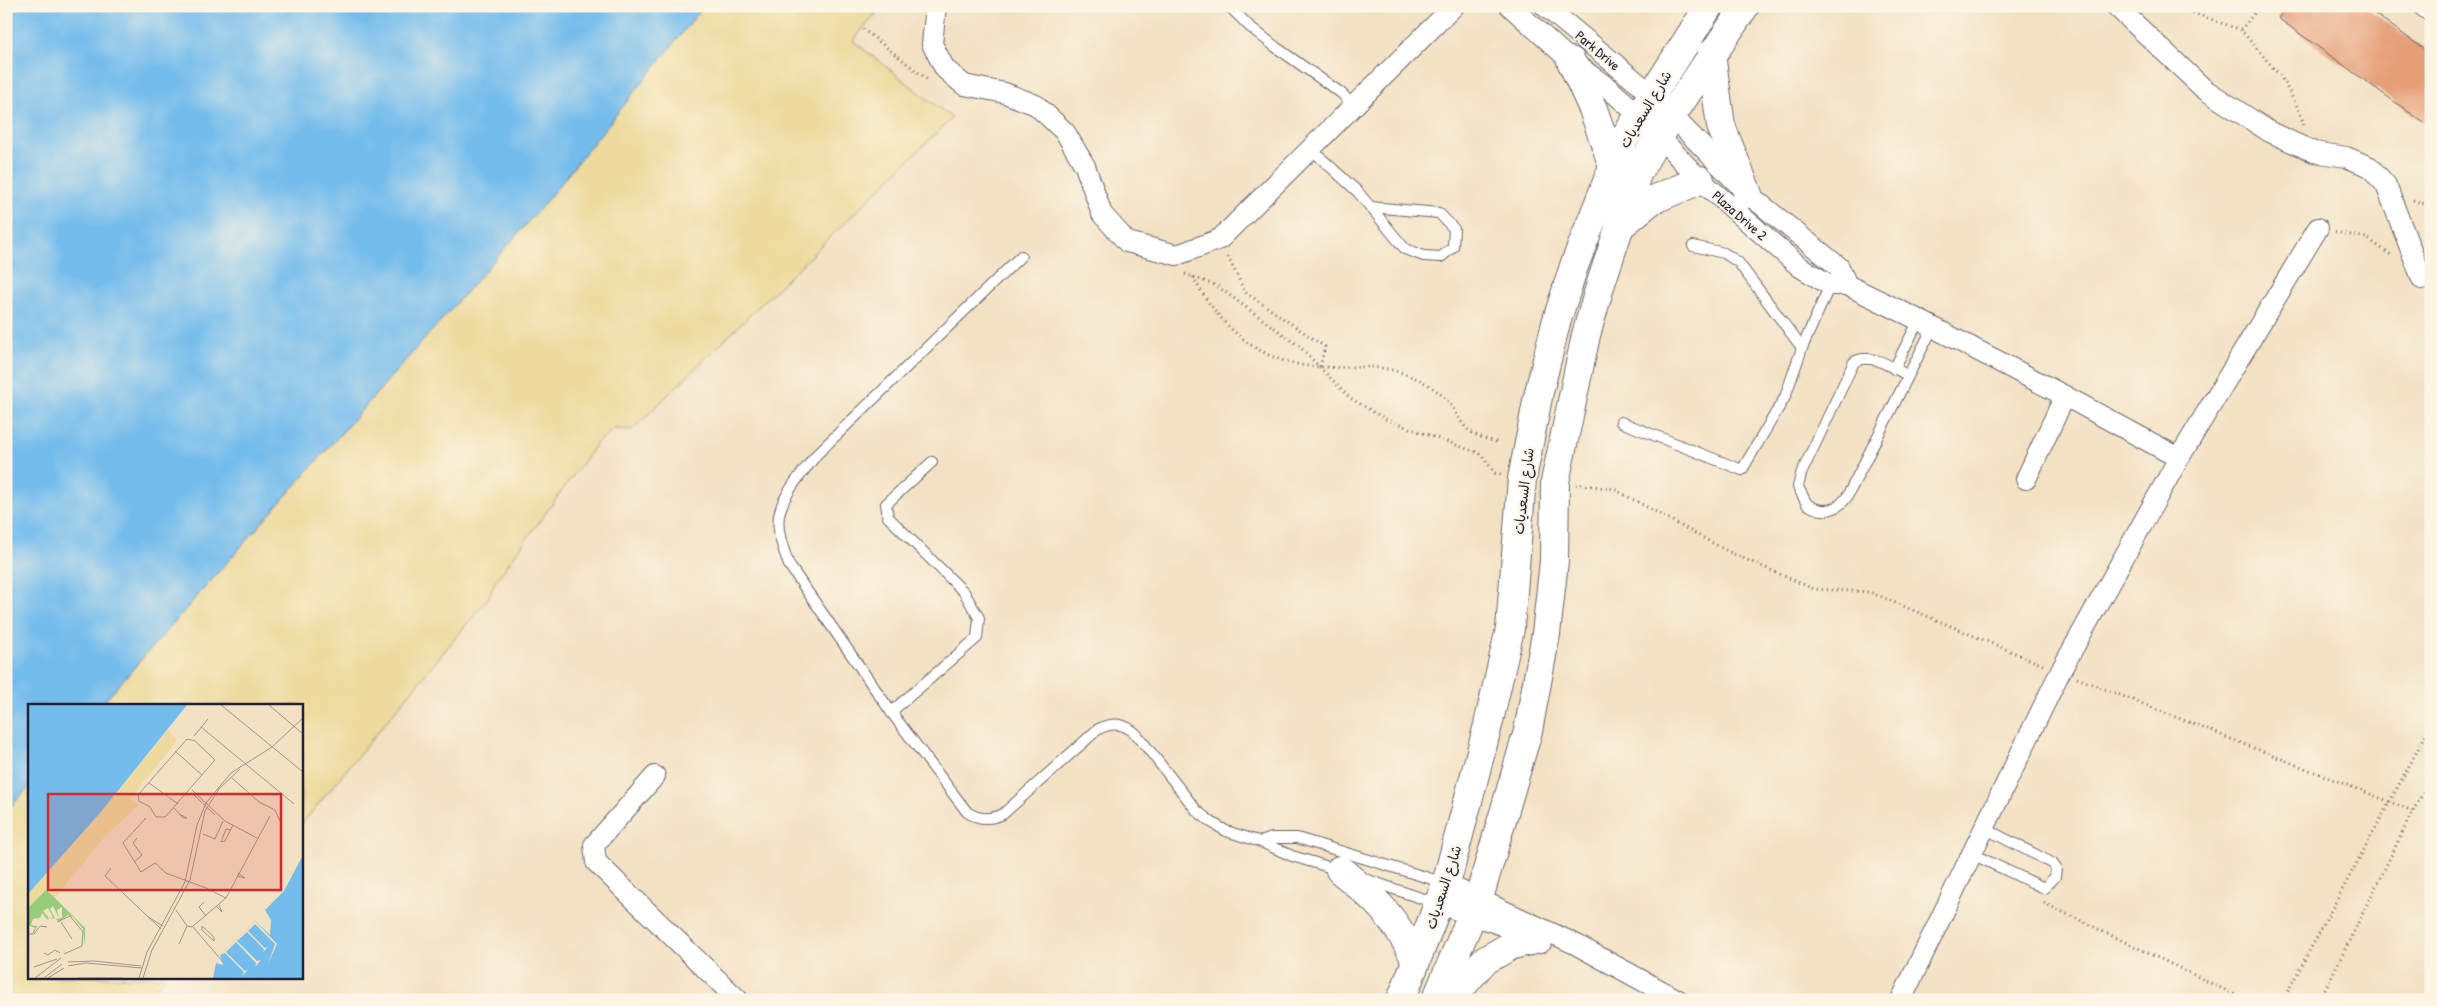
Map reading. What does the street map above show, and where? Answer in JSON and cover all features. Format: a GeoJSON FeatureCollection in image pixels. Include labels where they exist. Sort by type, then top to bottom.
{"type":"FeatureCollection","features":[{"type":"Feature","properties":{"kind":"street"},"geometry":{"type":"LineString","coordinates":[[936,6],[932,44],[945,69],[964,85],[1005,93],[1036,105],[1065,132],[1085,166],[1102,214],[1127,242],[1178,255],[1220,239],[1454,6]]}},
{"type":"Feature","properties":{"kind":"street","name":"Park Drive"},"geometry":{"type":"LineString","coordinates":[[1510,6],[1571,61],[1607,87],[1645,104]]}},
{"type":"Feature","properties":{"kind":"street","name":"Park Drive"},"geometry":{"type":"LineString","coordinates":[[1545,6],[1645,104]]}},
{"type":"Feature","properties":{"kind":"street","name":"شارع السعديات"},"geometry":{"type":"LineString","coordinates":[[1401,1000],[1442,894],[1488,725],[1510,629],[1522,479],[1539,392],[1556,323],[1574,266],[1624,139],[1709,6]]}},
{"type":"Feature","properties":{"kind":"street","name":"شارع السعديات"},"geometry":{"type":"LineString","coordinates":[[1436,1000],[1476,906],[1528,731],[1544,643],[1554,561],[1555,482],[1586,335],[1619,227],[1637,174],[1711,54],[1745,6]]}},
{"type":"Feature","properties":{"kind":"street"},"geometry":{"type":"LineString","coordinates":[[2116,6],[2204,89],[2270,132],[2314,152],[2346,157],[2370,167],[2386,184],[2422,279]]}},
{"type":"Feature","properties":{"kind":"street"},"geometry":{"type":"LineString","coordinates":[[2423,6],[2431,12]]}},
{"type":"Feature","properties":{"kind":"street"},"geometry":{"type":"LineString","coordinates":[[1711,54],[1721,126],[1748,194]]}},
{"type":"Feature","properties":{"kind":"street"},"geometry":{"type":"LineString","coordinates":[[1571,61],[1593,109],[1613,166]]}},
{"type":"Feature","properties":{"kind":"street"},"geometry":{"type":"LineString","coordinates":[[1645,104],[1666,125]]}},
{"type":"Feature","properties":{"kind":"street","name":"Plaza Drive 2"},"geometry":{"type":"LineString","coordinates":[[1666,125],[1700,180],[1800,267],[1926,323],[2179,458]]}},
{"type":"Feature","properties":{"kind":"street","name":"Plaza Drive 2"},"geometry":{"type":"LineString","coordinates":[[1666,125],[1839,267],[1839,285]]}},
{"type":"Feature","properties":{"kind":"street"},"geometry":{"type":"LineString","coordinates":[[1619,227],[1652,200],[1700,180]]}},
{"type":"Feature","properties":{"kind":"street"},"geometry":{"type":"LineString","coordinates":[[1901,1000],[2060,672],[2179,458],[2318,228]]}},
{"type":"Feature","properties":{"kind":"street"},"geometry":{"type":"LineString","coordinates":[[2026,479],[2065,396]]}},
{"type":"Feature","properties":{"kind":"street"},"geometry":{"type":"LineString","coordinates":[[655,776],[594,845],[596,862],[738,1000]]}},
{"type":"Feature","properties":{"kind":"street"},"geometry":{"type":"LineString","coordinates":[[1340,870],[1392,917],[1405,937],[1416,960]]}},
{"type":"Feature","properties":{"kind":"street"},"geometry":{"type":"LineString","coordinates":[[1442,894],[1574,944],[1678,1000]]}},
{"type":"Feature","properties":{"kind":"street"},"geometry":{"type":"LineString","coordinates":[[1476,906],[1539,939],[1607,971],[1653,987]]}},
{"type":"Feature","properties":{"kind":"street"},"geometry":{"type":"LineString","coordinates":[[1450,1000],[1484,961],[1512,945],[1539,939]]}},
{"type":"Feature","properties":{"kind":"lane"},"geometry":{"type":"LineString","coordinates":[[1230,6],[1249,26],[1341,93],[1354,106]]}},
{"type":"Feature","properties":{"kind":"lane"},"geometry":{"type":"LineString","coordinates":[[1311,149],[1358,192],[1405,248],[1424,256],[1441,257],[1453,247],[1454,229],[1439,213],[1370,206]]}},
{"type":"Feature","properties":{"kind":"lane"},"geometry":{"type":"LineString","coordinates":[[1693,246],[1724,253],[1738,262],[1802,348]]}},
{"type":"Feature","properties":{"kind":"lane"},"geometry":{"type":"LineString","coordinates":[[1021,256],[816,454],[794,484],[780,511],[780,537],[789,565],[891,712],[967,812],[973,816],[988,819],[1002,814],[1097,730],[1104,726],[1120,724],[1133,730],[1197,811],[1211,822],[1243,838],[1261,842],[1292,856],[1340,870],[1442,894]]}},
{"type":"Feature","properties":{"kind":"lane"},"geometry":{"type":"LineString","coordinates":[[1621,422],[1742,470],[1785,396],[1802,348],[1839,285]]}},
{"type":"Feature","properties":{"kind":"lane"},"geometry":{"type":"LineString","coordinates":[[1894,369],[1926,323]]}},
{"type":"Feature","properties":{"kind":"lane"},"geometry":{"type":"LineString","coordinates":[[1907,375],[1865,358],[1854,362],[1799,480],[1800,493],[1807,504],[1813,508],[1826,511],[1832,510],[1847,497],[1907,375],[1926,323]]}},
{"type":"Feature","properties":{"kind":"lane"},"geometry":{"type":"LineString","coordinates":[[891,712],[977,638],[979,618],[964,592],[888,518],[886,504],[932,462]]}},
{"type":"Feature","properties":{"kind":"lane"},"geometry":{"type":"LineString","coordinates":[[1972,854],[2044,888],[2055,877],[2056,868],[2052,864],[1984,828]]}},
{"type":"Feature","properties":{"kind":"lane"},"geometry":{"type":"LineString","coordinates":[[1261,842],[1272,838],[1297,838],[1442,894]]}},
{"type":"Feature","properties":{"kind":"path"},"geometry":{"type":"LineString","coordinates":[[2174,6],[2241,30],[2281,77],[2298,108],[2314,152]]}},
{"type":"Feature","properties":{"kind":"path"},"geometry":{"type":"LineString","coordinates":[[2241,30],[2260,6]]}},
{"type":"Feature","properties":{"kind":"path"},"geometry":{"type":"LineString","coordinates":[[2318,228],[2367,238],[2395,258]]}},
{"type":"Feature","properties":{"kind":"path"},"geometry":{"type":"LineString","coordinates":[[1220,239],[1245,292],[1325,347],[1320,367]]}},
{"type":"Feature","properties":{"kind":"path"},"geometry":{"type":"LineString","coordinates":[[1193,277],[1207,302],[1225,325],[1244,342],[1269,355],[1296,364],[1320,367],[1381,367],[1410,375],[1430,385],[1450,403],[1462,423],[1471,432],[1499,443]]}},
{"type":"Feature","properties":{"kind":"path"},"geometry":{"type":"LineString","coordinates":[[1555,482],[1614,489],[1729,552],[1814,589],[1870,592],[2060,672],[2413,811]]}},
{"type":"Feature","properties":{"kind":"path"},"geometry":{"type":"LineString","coordinates":[[2283,1000],[2431,724]]}},
{"type":"Feature","properties":{"kind":"path"},"geometry":{"type":"LineString","coordinates":[[2320,1000],[2413,811],[2431,779]]}},
{"type":"Feature","properties":{"kind":"path"},"geometry":{"type":"LineString","coordinates":[[2036,899],[2246,1000]]}},
{"type":"Feature","properties":{"kind":"sand"},"geometry":{"type":"Polygon","coordinates":[[[704,6],[882,6],[853,41],[952,118],[632,430],[614,429],[596,444],[495,582],[489,597],[302,824],[302,704],[102,704],[543,205],[704,6]]]}},
{"type":"Feature","properties":{"kind":"sand"},"geometry":{"type":"Polygon","coordinates":[[[28,788],[28,978],[165,978],[145,1000],[6,1000],[6,812],[28,788]]]}},
{"type":"Feature","properties":{"kind":"water"},"geometry":{"type":"Polygon","coordinates":[[[6,6],[704,6],[543,205],[102,704],[28,704],[28,788],[6,812],[6,6]]]}},
{"type":"Feature","properties":{"kind":"building"},"geometry":{"type":"Polygon","coordinates":[[[2287,6],[2364,6],[2431,54],[2431,128],[2278,18],[2287,6]]]}}]}
